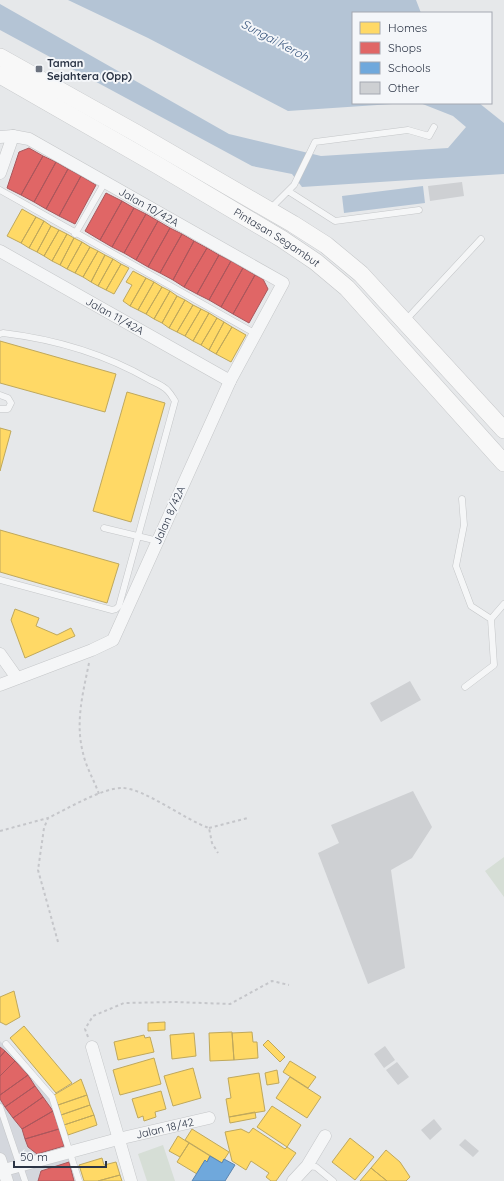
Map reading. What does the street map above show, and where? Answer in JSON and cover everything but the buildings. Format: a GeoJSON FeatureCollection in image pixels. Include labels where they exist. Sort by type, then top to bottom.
{"type":"FeatureCollection","features":[{"type":"Feature","properties":{"kind":"main road","name":"Pintasan Segambut"},"geometry":{"type":"LineString","coordinates":[[0,57],[136,133],[269,210],[326,245],[361,274],[504,430]]}},
{"type":"Feature","properties":{"kind":"main road","name":"Pintasan Segambut"},"geometry":{"type":"LineString","coordinates":[[0,75],[282,238],[316,262],[347,288],[504,463]]}},
{"type":"Feature","properties":{"kind":"street","name":"Jalan 10/42A"},"geometry":{"type":"LineString","coordinates":[[0,136],[13,136],[29,140],[283,283]]}},
{"type":"Feature","properties":{"kind":"street"},"geometry":{"type":"LineString","coordinates":[[0,173],[13,136]]}},
{"type":"Feature","properties":{"kind":"street","name":"Jalan 11/42A"},"geometry":{"type":"LineString","coordinates":[[0,251],[230,381]]}},
{"type":"Feature","properties":{"kind":"street","name":"Jalan 8/42A"},"geometry":{"type":"LineString","coordinates":[[0,685],[92,650],[113,640],[230,381],[283,283]]}},
{"type":"Feature","properties":{"kind":"street"},"geometry":{"type":"LineString","coordinates":[[0,654],[18,678]]}},
{"type":"Feature","properties":{"kind":"street"},"geometry":{"type":"LineString","coordinates":[[92,1047],[131,1181]]}},
{"type":"Feature","properties":{"kind":"street","name":"Jalan 18/42"},"geometry":{"type":"LineString","coordinates":[[4,1170],[118,1139],[209,1118]]}},
{"type":"Feature","properties":{"kind":"street"},"geometry":{"type":"LineString","coordinates":[[293,1181],[307,1166],[325,1136]]}},
{"type":"Feature","properties":{"kind":"lane"},"geometry":{"type":"LineString","coordinates":[[269,210],[294,185],[315,142],[408,130],[428,136],[434,127]]}},
{"type":"Feature","properties":{"kind":"lane"},"geometry":{"type":"LineString","coordinates":[[75,234],[105,182]]}},
{"type":"Feature","properties":{"kind":"lane"},"geometry":{"type":"LineString","coordinates":[[0,190],[75,234],[256,334]]}},
{"type":"Feature","properties":{"kind":"lane"},"geometry":{"type":"LineString","coordinates":[[288,191],[335,221],[419,210]]}},
{"type":"Feature","properties":{"kind":"lane"},"geometry":{"type":"LineString","coordinates":[[405,322],[481,238]]}},
{"type":"Feature","properties":{"kind":"lane"},"geometry":{"type":"LineString","coordinates":[[0,334],[3,333],[28,336],[65,345],[135,371],[168,390],[175,401],[139,536],[119,606],[116,610],[0,580]]}},
{"type":"Feature","properties":{"kind":"lane"},"geometry":{"type":"LineString","coordinates":[[0,395],[8,398],[11,403],[8,409],[0,409]]}},
{"type":"Feature","properties":{"kind":"lane"},"geometry":{"type":"LineString","coordinates":[[462,499],[464,525],[456,566],[471,606],[491,619]]}},
{"type":"Feature","properties":{"kind":"lane"},"geometry":{"type":"LineString","coordinates":[[104,528],[158,541]]}},
{"type":"Feature","properties":{"kind":"lane"},"geometry":{"type":"LineString","coordinates":[[465,687],[494,665],[491,619],[504,604]]}},
{"type":"Feature","properties":{"kind":"lane"},"geometry":{"type":"LineString","coordinates":[[6,1044],[52,1097],[79,1181]]}},
{"type":"Feature","properties":{"kind":"lane"},"geometry":{"type":"LineString","coordinates":[[0,1107],[25,1181]]}},
{"type":"Feature","properties":{"kind":"lane"},"geometry":{"type":"LineString","coordinates":[[307,1166],[316,1167],[333,1181]]}},
{"type":"Feature","properties":{"kind":"path"},"geometry":{"type":"LineString","coordinates":[[92,650],[80,708],[80,733],[83,753],[99,794]]}},
{"type":"Feature","properties":{"kind":"path"},"geometry":{"type":"LineString","coordinates":[[0,831],[48,818],[99,794],[122,788],[138,791],[196,824],[209,828],[248,818]]}},
{"type":"Feature","properties":{"kind":"path"},"geometry":{"type":"LineString","coordinates":[[48,818],[44,828],[38,870],[58,942]]}},
{"type":"Feature","properties":{"kind":"path"},"geometry":{"type":"LineString","coordinates":[[209,828],[212,843],[218,853]]}},
{"type":"Feature","properties":{"kind":"path"},"geometry":{"type":"LineString","coordinates":[[92,1047],[85,1029],[93,1016],[124,1003],[175,1002],[220,1005],[233,1002],[272,981],[289,985]]}},
{"type":"Feature","properties":{"kind":"shaded area"},"geometry":{"type":"Polygon","coordinates":[[[504,857],[504,897],[485,871],[504,857]]]}},
{"type":"Feature","properties":{"kind":"shaded area"},"geometry":{"type":"Polygon","coordinates":[[[0,1041],[54,1103],[77,1181],[0,1181],[0,1041]]]}},
{"type":"Feature","properties":{"kind":"shaded area"},"geometry":{"type":"Polygon","coordinates":[[[163,1145],[175,1181],[147,1181],[138,1154],[163,1145]]]}},
{"type":"Feature","properties":{"kind":"water","name":"Sungai Keroh"},"geometry":{"type":"Polygon","coordinates":[[[68,0],[416,0],[421,12],[352,12],[352,104],[392,104],[288,111],[148,38],[68,0]]]}},
{"type":"Feature","properties":{"kind":"water"},"geometry":{"type":"Polygon","coordinates":[[[0,4],[229,134],[321,156],[448,148],[466,127],[453,116],[423,104],[480,104],[504,123],[504,174],[302,187],[292,174],[252,166],[0,30],[0,4]]]}},
{"type":"Feature","properties":{"kind":"water"},"geometry":{"type":"Polygon","coordinates":[[[423,186],[425,203],[344,213],[342,196],[423,186]]]}},
{"type":"Feature","properties":{"kind":"place","name":"Taman Sejahtera (Opp)"},"geometry":{"type":"Point","coordinates":[39,69]}}]}
